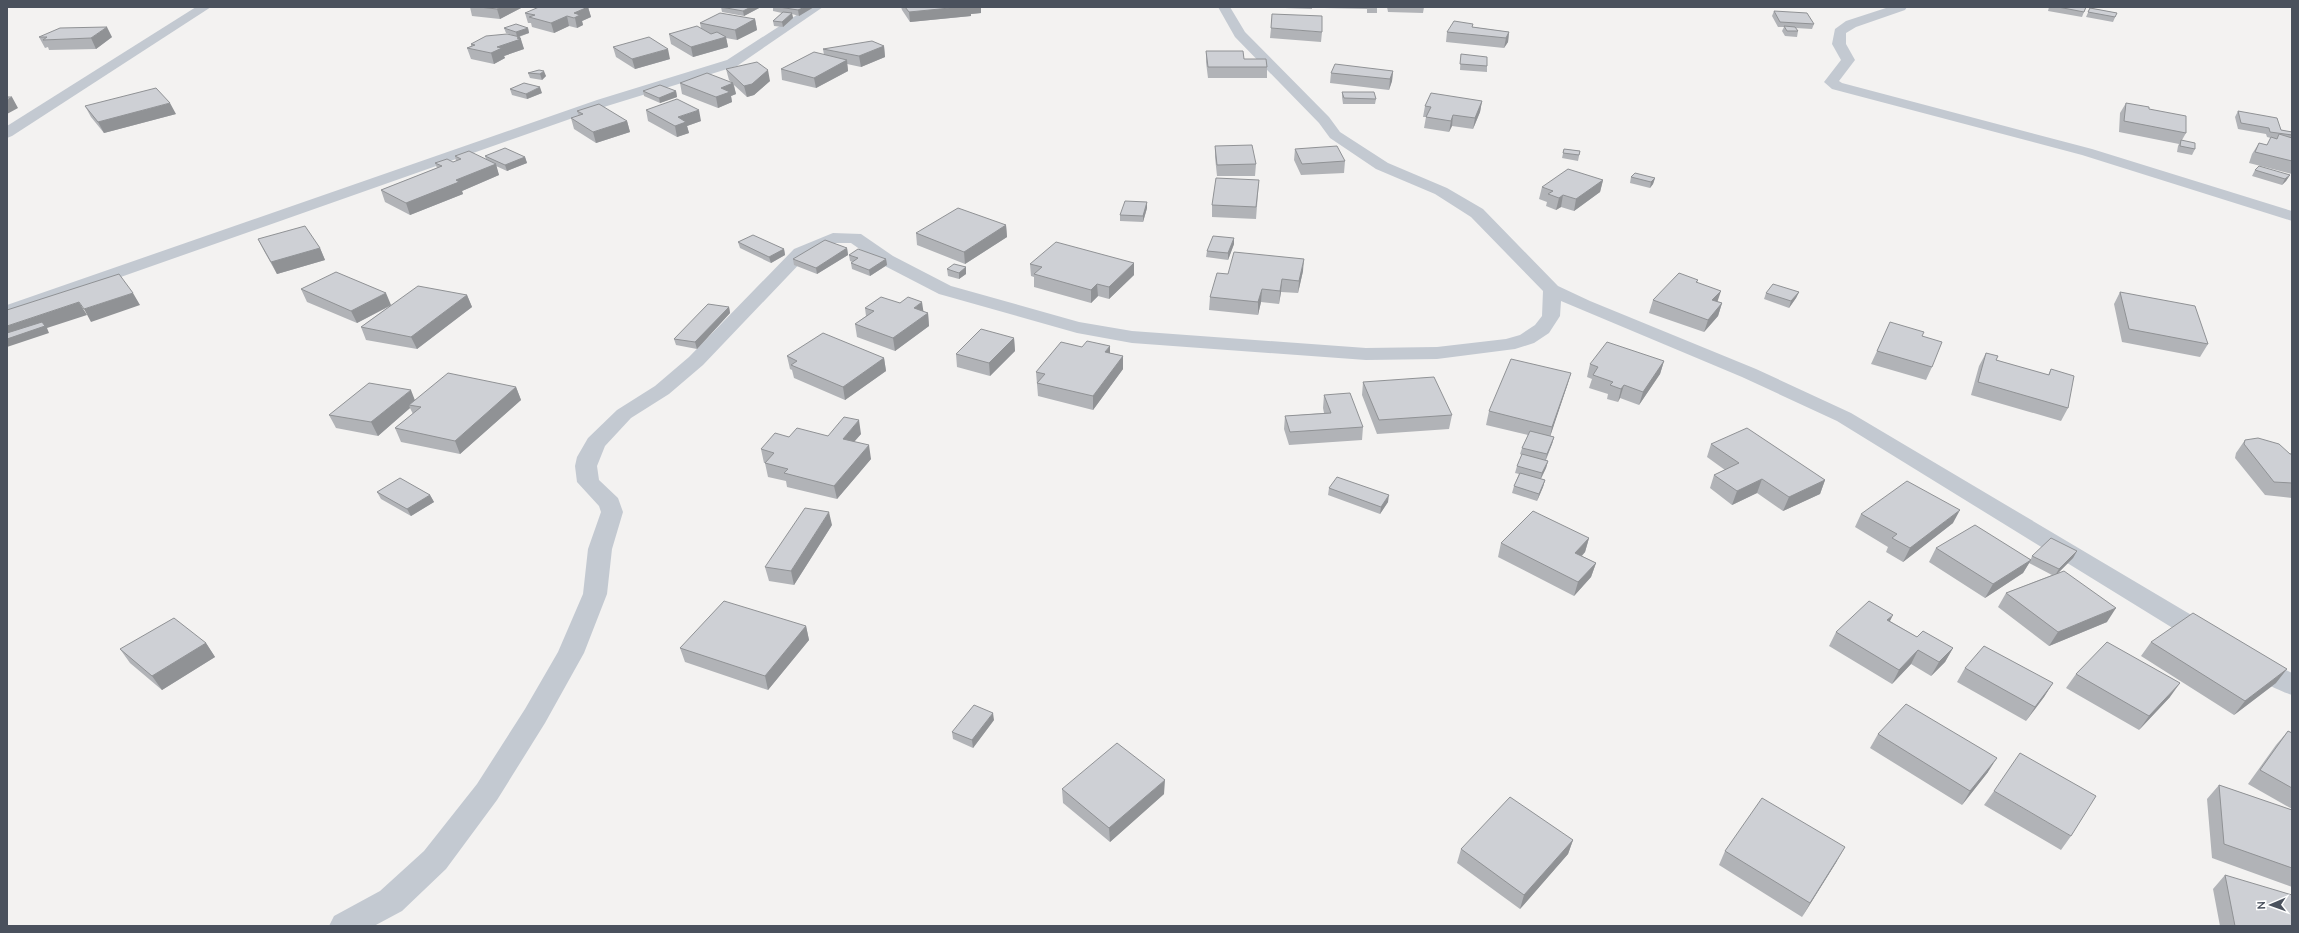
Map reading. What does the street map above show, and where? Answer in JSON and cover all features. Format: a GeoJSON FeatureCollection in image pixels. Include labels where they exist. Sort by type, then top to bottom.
{"type":"FeatureCollection","features":[{"type":"Feature","properties":{"kind":"street"},"geometry":{"type":"LineString","coordinates":[[7,134],[205,7]]}},
{"type":"Feature","properties":{"kind":"street"},"geometry":{"type":"LineString","coordinates":[[7,311],[602,103],[732,63],[748,54],[816,7]]}},
{"type":"Feature","properties":{"kind":"street"},"geometry":{"type":"LineString","coordinates":[[1224,7],[1240,34],[1324,120],[1335,136],[1382,166],[1441,191],[1477,213],[1552,290],[1583,305],[1749,373],[1844,417],[2220,644]]}},
{"type":"Feature","properties":{"kind":"street"},"geometry":{"type":"LineString","coordinates":[[1902,7],[1852,24],[1840,32],[1839,44],[1848,60],[1831,82],[1837,86],[2087,152],[2292,216]]}},
{"type":"Feature","properties":{"kind":"street"},"geometry":{"type":"LineString","coordinates":[[345,926],[391,901],[435,860],[487,792],[535,716],[571,653],[595,594],[600,549],[612,512],[610,502],[588,482],[586,466],[588,457],[596,443],[624,414],[662,390],[696,361],[800,253],[834,238],[855,238],[887,260],[945,290],[1077,327],[1132,337],[1366,354],[1437,353],[1508,346],[1527,339],[1542,329],[1551,316],[1552,290]]}},
{"type":"Feature","properties":{"kind":"street"},"geometry":{"type":"LineString","coordinates":[[2239,655],[2292,685]]}},
{"type":"Feature","properties":{"kind":"building"},"geometry":{"type":"Polygon","coordinates":[[[479,7],[501,7],[497,9],[479,7]]]}},
{"type":"Feature","properties":{"kind":"building"},"geometry":{"type":"Polygon","coordinates":[[[539,7],[588,7],[574,13],[580,15],[574,18],[567,16],[551,23],[529,17],[535,15],[525,13],[539,7]]]}},
{"type":"Feature","properties":{"kind":"building"},"geometry":{"type":"Polygon","coordinates":[[[721,7],[751,7],[743,11],[721,7]]]}},
{"type":"Feature","properties":{"kind":"building"},"geometry":{"type":"Polygon","coordinates":[[[779,7],[805,7],[798,10],[779,7]]]}},
{"type":"Feature","properties":{"kind":"building"},"geometry":{"type":"Polygon","coordinates":[[[905,7],[960,7],[909,12],[905,7]]]}},
{"type":"Feature","properties":{"kind":"building"},"geometry":{"type":"Polygon","coordinates":[[[2058,7],[2086,7],[2084,12],[2058,7]]]}},
{"type":"Feature","properties":{"kind":"building"},"geometry":{"type":"Polygon","coordinates":[[[2090,8],[2117,13],[2115,17],[2088,12],[2090,8]]]}},
{"type":"Feature","properties":{"kind":"building"},"geometry":{"type":"Polygon","coordinates":[[[1774,11],[1807,13],[1814,24],[1780,22],[1774,11]]]}},
{"type":"Feature","properties":{"kind":"building"},"geometry":{"type":"Polygon","coordinates":[[[783,12],[792,13],[782,22],[773,21],[783,12]]]}},
{"type":"Feature","properties":{"kind":"building"},"geometry":{"type":"Polygon","coordinates":[[[720,13],[755,19],[735,30],[700,23],[720,13]]]}},
{"type":"Feature","properties":{"kind":"building"},"geometry":{"type":"Polygon","coordinates":[[[1272,14],[1322,16],[1322,32],[1271,28],[1272,14]]]}},
{"type":"Feature","properties":{"kind":"building"},"geometry":{"type":"Polygon","coordinates":[[[1454,21],[1473,24],[1472,27],[1509,32],[1506,38],[1447,32],[1454,21]]]}},
{"type":"Feature","properties":{"kind":"building"},"geometry":{"type":"Polygon","coordinates":[[[516,24],[528,28],[516,32],[504,28],[516,24]]]}},
{"type":"Feature","properties":{"kind":"building"},"geometry":{"type":"Polygon","coordinates":[[[697,26],[711,34],[717,32],[726,37],[691,47],[669,34],[697,26]]]}},
{"type":"Feature","properties":{"kind":"building"},"geometry":{"type":"Polygon","coordinates":[[[1784,26],[1795,27],[1798,31],[1787,31],[1784,26]]]}},
{"type":"Feature","properties":{"kind":"building"},"geometry":{"type":"Polygon","coordinates":[[[107,27],[91,38],[43,40],[47,37],[39,37],[60,28],[107,27]]]}},
{"type":"Feature","properties":{"kind":"building"},"geometry":{"type":"Polygon","coordinates":[[[507,34],[520,37],[517,38],[521,39],[497,47],[502,48],[491,53],[467,48],[475,45],[471,44],[486,36],[507,34]]]}},
{"type":"Feature","properties":{"kind":"building"},"geometry":{"type":"Polygon","coordinates":[[[649,37],[668,49],[632,59],[613,47],[649,37]]]}},
{"type":"Feature","properties":{"kind":"building"},"geometry":{"type":"Polygon","coordinates":[[[872,41],[884,46],[859,56],[823,49],[872,41]]]}},
{"type":"Feature","properties":{"kind":"building"},"geometry":{"type":"Polygon","coordinates":[[[1206,51],[1243,51],[1244,59],[1266,59],[1267,67],[1208,67],[1206,51]]]}},
{"type":"Feature","properties":{"kind":"building"},"geometry":{"type":"Polygon","coordinates":[[[814,52],[847,60],[814,78],[781,69],[814,52]]]}},
{"type":"Feature","properties":{"kind":"building"},"geometry":{"type":"Polygon","coordinates":[[[1461,54],[1487,57],[1487,66],[1460,64],[1461,54]]]}},
{"type":"Feature","properties":{"kind":"building"},"geometry":{"type":"Polygon","coordinates":[[[757,62],[768,70],[752,84],[744,86],[726,69],[757,62]]]}},
{"type":"Feature","properties":{"kind":"building"},"geometry":{"type":"Polygon","coordinates":[[[1335,64],[1393,71],[1390,79],[1331,73],[1335,64]]]}},
{"type":"Feature","properties":{"kind":"building"},"geometry":{"type":"Polygon","coordinates":[[[539,70],[544,71],[540,74],[528,73],[539,70]]]}},
{"type":"Feature","properties":{"kind":"building"},"geometry":{"type":"Polygon","coordinates":[[[707,73],[733,83],[721,88],[730,92],[716,97],[680,83],[707,73]]]}},
{"type":"Feature","properties":{"kind":"building"},"geometry":{"type":"Polygon","coordinates":[[[524,83],[540,87],[526,94],[510,89],[524,83]]]}},
{"type":"Feature","properties":{"kind":"building"},"geometry":{"type":"Polygon","coordinates":[[[660,85],[676,91],[659,98],[643,91],[660,85]]]}},
{"type":"Feature","properties":{"kind":"building"},"geometry":{"type":"Polygon","coordinates":[[[156,88],[170,103],[98,122],[85,106],[156,88]]]}},
{"type":"Feature","properties":{"kind":"building"},"geometry":{"type":"Polygon","coordinates":[[[1342,92],[1374,92],[1376,99],[1344,98],[1342,92]]]}},
{"type":"Feature","properties":{"kind":"building"},"geometry":{"type":"Polygon","coordinates":[[[1431,93],[1482,101],[1475,118],[1453,115],[1451,121],[1426,117],[1431,107],[1425,106],[1431,93]]]}},
{"type":"Feature","properties":{"kind":"building"},"geometry":{"type":"Polygon","coordinates":[[[677,99],[699,110],[678,117],[686,122],[675,126],[646,110],[677,99]]]}},
{"type":"Feature","properties":{"kind":"building"},"geometry":{"type":"Polygon","coordinates":[[[2126,103],[2186,116],[2186,133],[2124,121],[2126,103]]]}},
{"type":"Feature","properties":{"kind":"building"},"geometry":{"type":"Polygon","coordinates":[[[599,104],[627,121],[593,132],[571,118],[583,114],[577,111],[599,104]]]}},
{"type":"Feature","properties":{"kind":"building"},"geometry":{"type":"Polygon","coordinates":[[[2238,111],[2277,118],[2281,130],[2292,132],[2292,135],[2270,132],[2269,128],[2241,123],[2238,111]]]}},
{"type":"Feature","properties":{"kind":"building"},"geometry":{"type":"Polygon","coordinates":[[[2279,134],[2292,138],[2292,161],[2255,152],[2259,143],[2267,145],[2271,137],[2277,139],[2279,134]]]}},
{"type":"Feature","properties":{"kind":"building"},"geometry":{"type":"Polygon","coordinates":[[[2181,140],[2195,143],[2195,149],[2180,146],[2181,140]]]}},
{"type":"Feature","properties":{"kind":"building"},"geometry":{"type":"Polygon","coordinates":[[[1252,145],[1256,164],[1217,165],[1215,146],[1252,145]]]}},
{"type":"Feature","properties":{"kind":"building"},"geometry":{"type":"Polygon","coordinates":[[[1337,146],[1345,161],[1302,164],[1295,149],[1337,146]]]}},
{"type":"Feature","properties":{"kind":"building"},"geometry":{"type":"Polygon","coordinates":[[[505,148],[525,157],[505,165],[485,156],[505,148]]]}},
{"type":"Feature","properties":{"kind":"building"},"geometry":{"type":"Polygon","coordinates":[[[1564,149],[1580,151],[1579,155],[1563,153],[1564,149]]]}},
{"type":"Feature","properties":{"kind":"building"},"geometry":{"type":"Polygon","coordinates":[[[469,151],[496,164],[456,180],[459,182],[406,203],[381,190],[442,166],[435,163],[447,159],[453,162],[461,159],[455,156],[469,151]]]}},
{"type":"Feature","properties":{"kind":"building"},"geometry":{"type":"Polygon","coordinates":[[[2259,166],[2290,175],[2285,179],[2255,170],[2259,166]]]}},
{"type":"Feature","properties":{"kind":"building"},"geometry":{"type":"Polygon","coordinates":[[[1568,169],[1603,180],[1576,199],[1563,195],[1559,198],[1548,194],[1553,191],[1542,187],[1568,169]]]}},
{"type":"Feature","properties":{"kind":"building"},"geometry":{"type":"Polygon","coordinates":[[[1635,173],[1655,178],[1651,182],[1631,177],[1635,173]]]}},
{"type":"Feature","properties":{"kind":"building"},"geometry":{"type":"Polygon","coordinates":[[[1216,178],[1259,180],[1256,207],[1212,205],[1216,178]]]}},
{"type":"Feature","properties":{"kind":"building"},"geometry":{"type":"Polygon","coordinates":[[[1125,201],[1147,202],[1143,216],[1120,215],[1125,201]]]}},
{"type":"Feature","properties":{"kind":"building"},"geometry":{"type":"Polygon","coordinates":[[[958,208],[1006,225],[964,252],[916,233],[958,208]]]}},
{"type":"Feature","properties":{"kind":"building"},"geometry":{"type":"Polygon","coordinates":[[[305,226],[320,248],[271,262],[258,239],[305,226]]]}},
{"type":"Feature","properties":{"kind":"building"},"geometry":{"type":"Polygon","coordinates":[[[753,235],[784,249],[769,257],[738,242],[753,235]]]}},
{"type":"Feature","properties":{"kind":"building"},"geometry":{"type":"Polygon","coordinates":[[[1213,236],[1234,238],[1228,253],[1207,251],[1213,236]]]}},
{"type":"Feature","properties":{"kind":"building"},"geometry":{"type":"Polygon","coordinates":[[[825,240],[847,248],[816,268],[793,259],[825,240]]]}},
{"type":"Feature","properties":{"kind":"building"},"geometry":{"type":"Polygon","coordinates":[[[1056,242],[1134,263],[1109,287],[1097,284],[1091,290],[1034,274],[1042,267],[1030,264],[1056,242]]]}},
{"type":"Feature","properties":{"kind":"building"},"geometry":{"type":"Polygon","coordinates":[[[858,249],[886,259],[869,270],[851,263],[858,258],[849,255],[858,249]]]}},
{"type":"Feature","properties":{"kind":"building"},"geometry":{"type":"Polygon","coordinates":[[[1234,252],[1304,259],[1299,281],[1282,279],[1280,291],[1262,289],[1258,302],[1210,297],[1217,273],[1228,274],[1234,252]]]}},
{"type":"Feature","properties":{"kind":"building"},"geometry":{"type":"Polygon","coordinates":[[[954,264],[966,267],[959,273],[947,269],[954,264]]]}},
{"type":"Feature","properties":{"kind":"building"},"geometry":{"type":"Polygon","coordinates":[[[336,272],[386,293],[351,311],[301,289],[336,272]]]}},
{"type":"Feature","properties":{"kind":"building"},"geometry":{"type":"Polygon","coordinates":[[[1679,273],[1698,280],[1696,282],[1721,291],[1712,300],[1722,303],[1708,320],[1653,300],[1679,273]]]}},
{"type":"Feature","properties":{"kind":"building"},"geometry":{"type":"Polygon","coordinates":[[[119,274],[133,293],[84,309],[79,302],[7,326],[7,310],[119,274]]]}},
{"type":"Feature","properties":{"kind":"building"},"geometry":{"type":"Polygon","coordinates":[[[1773,284],[1799,292],[1791,301],[1766,293],[1773,284]]]}},
{"type":"Feature","properties":{"kind":"building"},"geometry":{"type":"Polygon","coordinates":[[[418,286],[467,295],[411,337],[361,327],[418,286]]]}},
{"type":"Feature","properties":{"kind":"building"},"geometry":{"type":"Polygon","coordinates":[[[2120,292],[2195,306],[2208,344],[2129,329],[2120,292]]]}},
{"type":"Feature","properties":{"kind":"building"},"geometry":{"type":"Polygon","coordinates":[[[881,297],[900,303],[908,297],[922,302],[914,308],[928,313],[893,338],[855,324],[874,311],[865,308],[881,297]]]}},
{"type":"Feature","properties":{"kind":"building"},"geometry":{"type":"Polygon","coordinates":[[[708,304],[729,307],[695,342],[674,339],[708,304]]]}},
{"type":"Feature","properties":{"kind":"building"},"geometry":{"type":"Polygon","coordinates":[[[42,322],[45,326],[7,339],[7,333],[42,322]]]}},
{"type":"Feature","properties":{"kind":"building"},"geometry":{"type":"Polygon","coordinates":[[[1890,322],[1924,332],[1922,336],[1942,342],[1932,367],[1877,351],[1890,322]]]}},
{"type":"Feature","properties":{"kind":"building"},"geometry":{"type":"Polygon","coordinates":[[[981,329],[1014,338],[989,363],[956,354],[981,329]]]}},
{"type":"Feature","properties":{"kind":"building"},"geometry":{"type":"Polygon","coordinates":[[[823,333],[884,358],[843,387],[791,365],[797,361],[787,356],[823,333]]]}},
{"type":"Feature","properties":{"kind":"building"},"geometry":{"type":"Polygon","coordinates":[[[1087,341],[1110,346],[1105,352],[1123,356],[1093,396],[1037,383],[1045,374],[1036,372],[1061,342],[1082,347],[1087,341]]]}},
{"type":"Feature","properties":{"kind":"building"},"geometry":{"type":"Polygon","coordinates":[[[1607,342],[1664,361],[1643,392],[1624,385],[1621,389],[1610,385],[1613,382],[1593,375],[1598,367],[1590,364],[1607,342]]]}},
{"type":"Feature","properties":{"kind":"building"},"geometry":{"type":"Polygon","coordinates":[[[1986,353],[1998,356],[1996,360],[2049,375],[2051,369],[2074,376],[2068,408],[1978,382],[1986,353]]]}},
{"type":"Feature","properties":{"kind":"building"},"geometry":{"type":"Polygon","coordinates":[[[1511,359],[1571,373],[1552,427],[1489,411],[1511,359]]]}},
{"type":"Feature","properties":{"kind":"building"},"geometry":{"type":"Polygon","coordinates":[[[448,373],[516,387],[455,441],[395,428],[421,407],[409,405],[448,373]]]}},
{"type":"Feature","properties":{"kind":"building"},"geometry":{"type":"Polygon","coordinates":[[[1434,377],[1452,415],[1379,420],[1363,382],[1434,377]]]}},
{"type":"Feature","properties":{"kind":"building"},"geometry":{"type":"Polygon","coordinates":[[[369,383],[411,390],[371,422],[329,415],[369,383]]]}},
{"type":"Feature","properties":{"kind":"building"},"geometry":{"type":"Polygon","coordinates":[[[1350,393],[1363,427],[1290,432],[1285,416],[1331,413],[1324,395],[1350,393]]]}},
{"type":"Feature","properties":{"kind":"building"},"geometry":{"type":"Polygon","coordinates":[[[844,417],[859,420],[843,439],[869,445],[834,486],[784,473],[788,469],[765,463],[774,453],[761,449],[775,433],[789,437],[797,428],[828,436],[844,417]]]}},
{"type":"Feature","properties":{"kind":"building"},"geometry":{"type":"Polygon","coordinates":[[[1747,428],[1825,480],[1789,497],[1762,479],[1737,491],[1714,475],[1739,463],[1711,444],[1747,428]]]}},
{"type":"Feature","properties":{"kind":"building"},"geometry":{"type":"Polygon","coordinates":[[[1530,431],[1554,437],[1547,454],[1522,448],[1530,431]]]}},
{"type":"Feature","properties":{"kind":"building"},"geometry":{"type":"Polygon","coordinates":[[[2258,438],[2279,444],[2290,454],[2292,454],[2292,483],[2274,482],[2244,444],[2245,440],[2258,438]]]}},
{"type":"Feature","properties":{"kind":"building"},"geometry":{"type":"Polygon","coordinates":[[[1522,454],[1548,461],[1542,473],[1517,466],[1522,454]]]}},
{"type":"Feature","properties":{"kind":"building"},"geometry":{"type":"Polygon","coordinates":[[[1520,473],[1545,480],[1539,494],[1514,486],[1520,473]]]}},
{"type":"Feature","properties":{"kind":"building"},"geometry":{"type":"Polygon","coordinates":[[[1337,477],[1389,495],[1381,507],[1329,488],[1337,477]]]}},
{"type":"Feature","properties":{"kind":"building"},"geometry":{"type":"Polygon","coordinates":[[[400,478],[430,495],[407,509],[377,492],[400,478]]]}},
{"type":"Feature","properties":{"kind":"building"},"geometry":{"type":"Polygon","coordinates":[[[1907,481],[1960,510],[1910,548],[1892,538],[1897,534],[1861,514],[1907,481]]]}},
{"type":"Feature","properties":{"kind":"building"},"geometry":{"type":"Polygon","coordinates":[[[805,508],[829,512],[791,571],[765,567],[805,508]]]}},
{"type":"Feature","properties":{"kind":"building"},"geometry":{"type":"Polygon","coordinates":[[[1533,511],[1589,538],[1575,553],[1596,563],[1578,582],[1501,543],[1533,511]]]}},
{"type":"Feature","properties":{"kind":"building"},"geometry":{"type":"Polygon","coordinates":[[[1975,525],[2031,560],[1993,584],[1936,548],[1975,525]]]}},
{"type":"Feature","properties":{"kind":"building"},"geometry":{"type":"Polygon","coordinates":[[[2051,538],[2077,551],[2059,569],[2032,556],[2051,538]]]}},
{"type":"Feature","properties":{"kind":"building"},"geometry":{"type":"Polygon","coordinates":[[[2064,571],[2116,608],[2058,632],[2006,593],[2064,571]]]}},
{"type":"Feature","properties":{"kind":"building"},"geometry":{"type":"Polygon","coordinates":[[[724,601],[806,626],[765,676],[680,648],[724,601]]]}},
{"type":"Feature","properties":{"kind":"building"},"geometry":{"type":"Polygon","coordinates":[[[1869,601],[1893,615],[1887,620],[1917,637],[1923,631],[1953,648],[1939,662],[1918,650],[1899,670],[1836,632],[1869,601]]]}},
{"type":"Feature","properties":{"kind":"building"},"geometry":{"type":"Polygon","coordinates":[[[2193,613],[2287,669],[2245,701],[2151,642],[2193,613]]]}},
{"type":"Feature","properties":{"kind":"building"},"geometry":{"type":"Polygon","coordinates":[[[174,618],[206,643],[152,676],[120,649],[174,618]]]}},
{"type":"Feature","properties":{"kind":"building"},"geometry":{"type":"Polygon","coordinates":[[[2107,642],[2180,683],[2149,716],[2076,674],[2107,642]]]}},
{"type":"Feature","properties":{"kind":"building"},"geometry":{"type":"Polygon","coordinates":[[[1984,646],[2053,683],[2035,707],[1965,668],[1984,646]]]}},
{"type":"Feature","properties":{"kind":"building"},"geometry":{"type":"Polygon","coordinates":[[[1906,704],[1997,758],[1970,791],[1878,734],[1906,704]]]}},
{"type":"Feature","properties":{"kind":"building"},"geometry":{"type":"Polygon","coordinates":[[[974,705],[993,713],[972,740],[952,732],[974,705]]]}},
{"type":"Feature","properties":{"kind":"building"},"geometry":{"type":"Polygon","coordinates":[[[2288,731],[2292,733],[2292,788],[2260,770],[2288,731]]]}},
{"type":"Feature","properties":{"kind":"building"},"geometry":{"type":"Polygon","coordinates":[[[1117,743],[1165,780],[1109,828],[1062,789],[1117,743]]]}},
{"type":"Feature","properties":{"kind":"building"},"geometry":{"type":"Polygon","coordinates":[[[2020,753],[2096,796],[2071,836],[1994,791],[2020,753]]]}},
{"type":"Feature","properties":{"kind":"building"},"geometry":{"type":"Polygon","coordinates":[[[2219,785],[2292,810],[2292,868],[2224,844],[2219,785]]]}},
{"type":"Feature","properties":{"kind":"building"},"geometry":{"type":"Polygon","coordinates":[[[1510,797],[1573,840],[1524,895],[1461,849],[1510,797]]]}},
{"type":"Feature","properties":{"kind":"building"},"geometry":{"type":"Polygon","coordinates":[[[1762,798],[1845,847],[1810,903],[1725,851],[1762,798]]]}},
{"type":"Feature","properties":{"kind":"building"},"geometry":{"type":"Polygon","coordinates":[[[2225,875],[2292,895],[2292,926],[2235,926],[2225,875]]]}}]}
